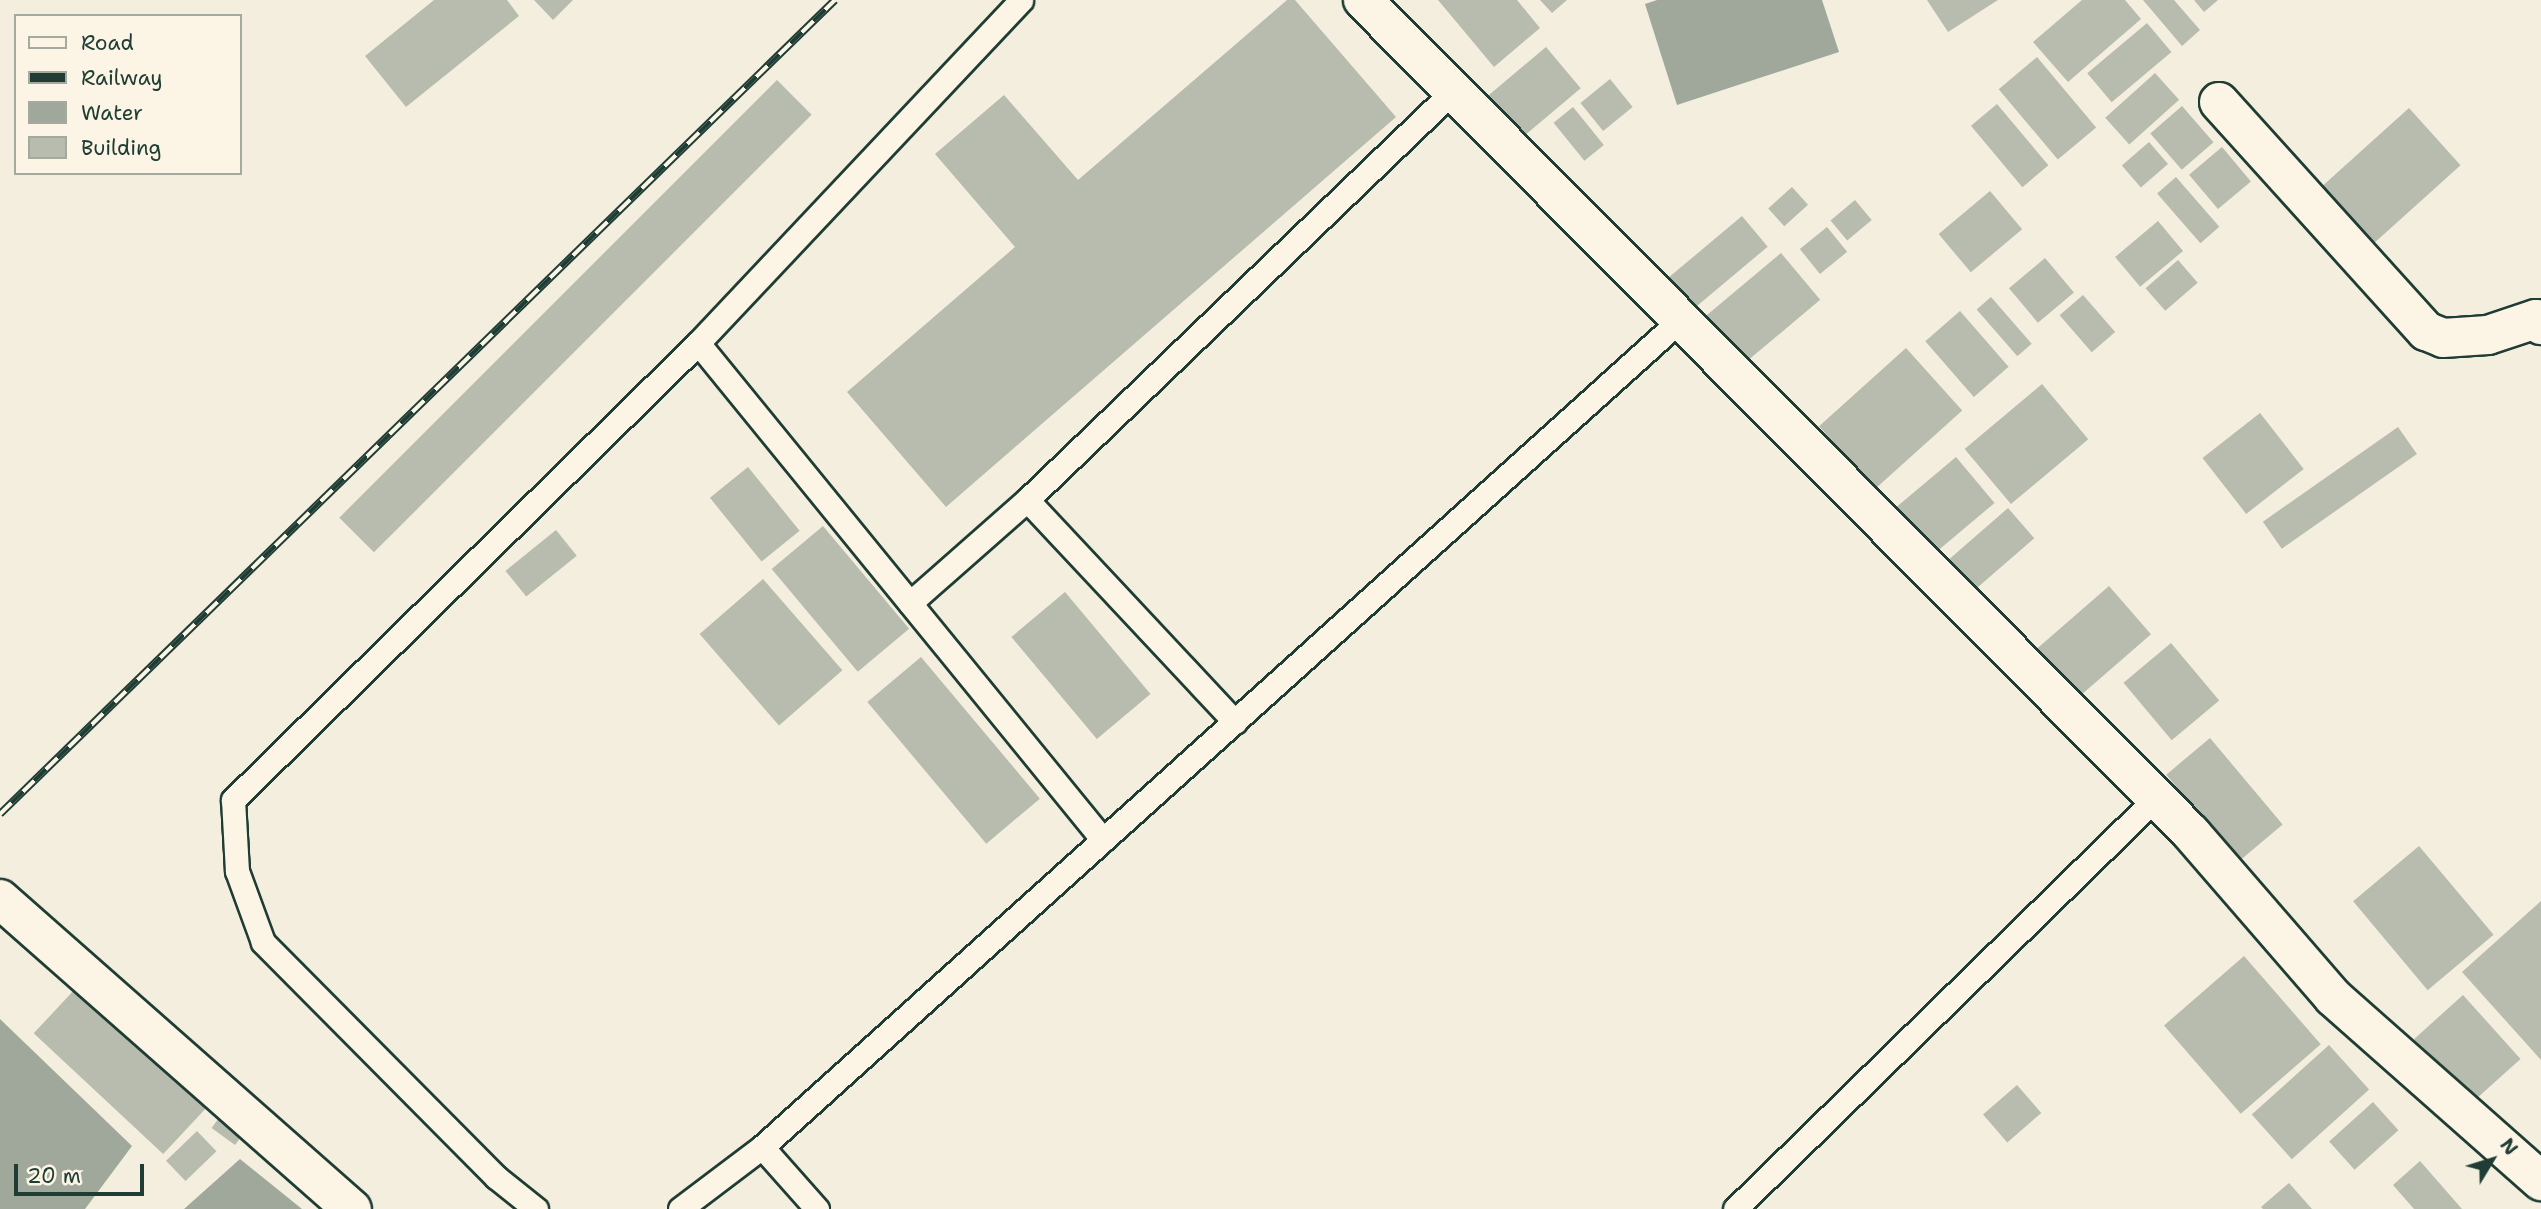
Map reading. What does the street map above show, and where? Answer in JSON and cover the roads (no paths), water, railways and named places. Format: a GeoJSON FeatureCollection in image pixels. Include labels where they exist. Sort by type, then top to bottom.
{"type":"FeatureCollection","features":[{"type":"Feature","properties":{"kind":"street"},"geometry":{"type":"LineString","coordinates":[[1363,0],[1679,321],[2156,798],[2333,997],[2541,1181]]}},
{"type":"Feature","properties":{"kind":"street"},"geometry":{"type":"LineString","coordinates":[[2219,102],[2426,331],[2443,338],[2488,335],[2536,319],[2541,325]]}},
{"type":"Feature","properties":{"kind":"street"},"geometry":{"type":"LineString","coordinates":[[0,899],[352,1209]]}},
{"type":"Feature","properties":{"kind":"lane"},"geometry":{"type":"LineString","coordinates":[[536,1209],[496,1177],[263,943],[237,871],[233,800],[698,343],[1021,0]]}},
{"type":"Feature","properties":{"kind":"lane"},"geometry":{"type":"LineString","coordinates":[[910,603],[1027,500],[1453,91]]}},
{"type":"Feature","properties":{"kind":"lane"},"geometry":{"type":"LineString","coordinates":[[680,1209],[762,1147],[1679,321]]}},
{"type":"Feature","properties":{"kind":"lane"},"geometry":{"type":"LineString","coordinates":[[698,343],[1102,840]]}},
{"type":"Feature","properties":{"kind":"lane"},"geometry":{"type":"LineString","coordinates":[[1027,500],[1235,722]]}},
{"type":"Feature","properties":{"kind":"lane"},"geometry":{"type":"LineString","coordinates":[[1735,1209],[2156,798]]}},
{"type":"Feature","properties":{"kind":"lane"},"geometry":{"type":"LineString","coordinates":[[762,1147],[817,1209]]}},
{"type":"Feature","properties":{"kind":"water"},"geometry":{"type":"Polygon","coordinates":[[[1657,0],[1822,0],[1839,52],[1677,105],[1645,4],[1657,0]]]}},
{"type":"Feature","properties":{"kind":"water"},"geometry":{"type":"Polygon","coordinates":[[[0,1019],[132,1146],[85,1209],[0,1209],[0,1019]]]}},
{"type":"Feature","properties":{"kind":"water"},"geometry":{"type":"Polygon","coordinates":[[[240,1159],[302,1209],[184,1209],[240,1159]]]}},
{"type":"Feature","properties":{"kind":"railway"},"geometry":{"type":"LineString","coordinates":[[0,814],[835,0]]}}]}
